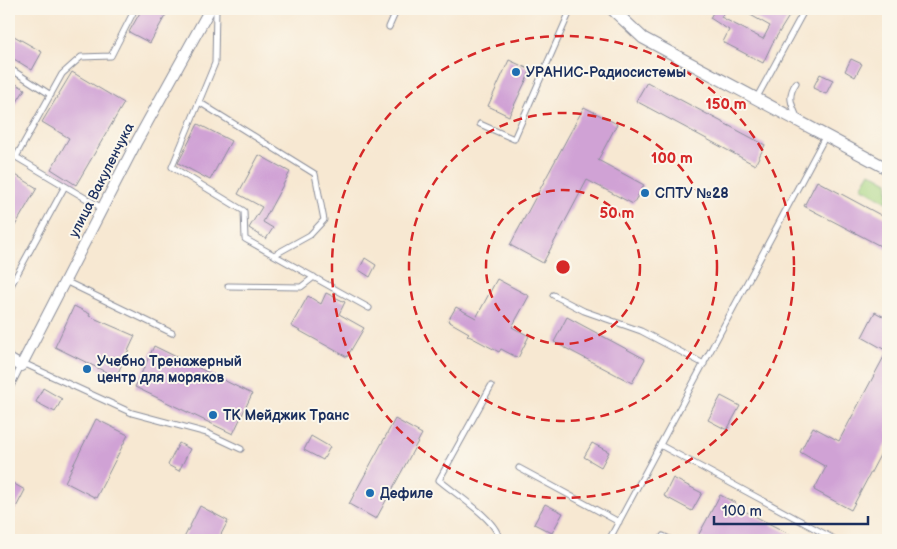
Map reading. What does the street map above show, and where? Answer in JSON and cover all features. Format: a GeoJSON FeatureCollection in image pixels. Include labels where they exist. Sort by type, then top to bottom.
{"type":"FeatureCollection","features":[{"type":"Feature","properties":{"kind":"street","name":"улица Вакуленчука"},"geometry":{"type":"LineString","coordinates":[[22,365],[102,208],[210,9]]}},
{"type":"Feature","properties":{"kind":"street"},"geometry":{"type":"LineString","coordinates":[[612,9],[642,38],[800,124],[888,169]]}},
{"type":"Feature","properties":{"kind":"street"},"geometry":{"type":"LineString","coordinates":[[9,359],[22,365]]}},
{"type":"Feature","properties":{"kind":"lane"},"geometry":{"type":"LineString","coordinates":[[16,157],[62,74],[82,57],[111,56],[135,9]]}},
{"type":"Feature","properties":{"kind":"lane"},"geometry":{"type":"LineString","coordinates":[[216,9],[215,63],[172,167],[244,211],[245,239],[369,308]]}},
{"type":"Feature","properties":{"kind":"lane"},"geometry":{"type":"LineString","coordinates":[[389,28],[397,9]]}},
{"type":"Feature","properties":{"kind":"lane"},"geometry":{"type":"LineString","coordinates":[[480,124],[514,139],[571,9]]}},
{"type":"Feature","properties":{"kind":"lane"},"geometry":{"type":"LineString","coordinates":[[756,100],[805,9]]}},
{"type":"Feature","properties":{"kind":"lane"},"geometry":{"type":"LineString","coordinates":[[9,68],[51,94]]}},
{"type":"Feature","properties":{"kind":"lane"},"geometry":{"type":"LineString","coordinates":[[796,82],[790,92],[790,102],[800,124]]}},
{"type":"Feature","properties":{"kind":"lane"},"geometry":{"type":"LineString","coordinates":[[199,102],[314,174],[324,220],[310,235],[274,255]]}},
{"type":"Feature","properties":{"kind":"lane"},"geometry":{"type":"LineString","coordinates":[[609,540],[825,137]]}},
{"type":"Feature","properties":{"kind":"lane"},"geometry":{"type":"LineString","coordinates":[[9,153],[102,208]]}},
{"type":"Feature","properties":{"kind":"lane"},"geometry":{"type":"LineString","coordinates":[[9,289],[65,186]]}},
{"type":"Feature","properties":{"kind":"lane"},"geometry":{"type":"LineString","coordinates":[[228,286],[301,287],[314,277]]}},
{"type":"Feature","properties":{"kind":"lane"},"geometry":{"type":"LineString","coordinates":[[65,281],[172,333]]}},
{"type":"Feature","properties":{"kind":"lane"},"geometry":{"type":"LineString","coordinates":[[553,295],[584,310],[641,331],[704,364]]}},
{"type":"Feature","properties":{"kind":"lane"},"geometry":{"type":"LineString","coordinates":[[9,390],[22,365],[132,413],[207,433],[241,449]]}},
{"type":"Feature","properties":{"kind":"lane"},"geometry":{"type":"LineString","coordinates":[[491,386],[438,480],[466,503],[486,515],[499,536],[499,540]]}},
{"type":"Feature","properties":{"kind":"lane"},"geometry":{"type":"LineString","coordinates":[[660,445],[836,540]]}},
{"type":"Feature","properties":{"kind":"lane"},"geometry":{"type":"LineString","coordinates":[[519,468],[619,522]]}},
{"type":"Feature","properties":{"kind":"lane"},"geometry":{"type":"LineString","coordinates":[[663,536],[671,540]]}},
{"type":"Feature","properties":{"kind":"green space"},"geometry":{"type":"Polygon","coordinates":[[[870,172],[888,182],[887,202],[861,187],[870,172]]]}},
{"type":"Feature","properties":{"kind":"building"},"geometry":{"type":"Polygon","coordinates":[[[142,9],[169,9],[150,43],[129,32],[142,9]]]}},
{"type":"Feature","properties":{"kind":"building"},"geometry":{"type":"Polygon","coordinates":[[[715,9],[726,9],[721,17],[763,39],[770,26],[740,9],[782,9],[791,13],[763,63],[723,42],[729,30],[710,18],[715,9]]]}},
{"type":"Feature","properties":{"kind":"building"},"geometry":{"type":"Polygon","coordinates":[[[14,36],[42,52],[32,70],[9,56],[9,45],[14,36]]]}},
{"type":"Feature","properties":{"kind":"building"},"geometry":{"type":"Polygon","coordinates":[[[851,59],[862,64],[855,77],[845,71],[851,59]]]}},
{"type":"Feature","properties":{"kind":"building"},"geometry":{"type":"Polygon","coordinates":[[[509,60],[531,70],[509,116],[488,106],[509,60]]]}},
{"type":"Feature","properties":{"kind":"building"},"geometry":{"type":"Polygon","coordinates":[[[72,72],[124,103],[76,185],[51,169],[69,138],[42,122],[72,72]]]}},
{"type":"Feature","properties":{"kind":"building"},"geometry":{"type":"Polygon","coordinates":[[[820,74],[833,80],[826,94],[813,88],[820,74]]]}},
{"type":"Feature","properties":{"kind":"building"},"geometry":{"type":"Polygon","coordinates":[[[9,80],[25,89],[15,105],[9,101],[9,80]]]}},
{"type":"Feature","properties":{"kind":"building"},"geometry":{"type":"Polygon","coordinates":[[[647,82],[765,145],[755,165],[636,101],[647,82]]]}},
{"type":"Feature","properties":{"kind":"building"},"geometry":{"type":"Polygon","coordinates":[[[584,107],[617,124],[598,160],[644,185],[633,204],[587,180],[543,263],[510,245],[584,107]]]}},
{"type":"Feature","properties":{"kind":"building"},"geometry":{"type":"Polygon","coordinates":[[[198,124],[231,141],[210,180],[178,163],[198,124]]]}},
{"type":"Feature","properties":{"kind":"building"},"geometry":{"type":"Polygon","coordinates":[[[259,155],[290,172],[263,222],[273,228],[266,239],[249,228],[262,207],[238,194],[259,155]]]}},
{"type":"Feature","properties":{"kind":"building"},"geometry":{"type":"Polygon","coordinates":[[[9,171],[37,188],[9,236],[9,171]]]}},
{"type":"Feature","properties":{"kind":"building"},"geometry":{"type":"Polygon","coordinates":[[[817,181],[888,219],[888,250],[804,206],[817,181]]]}},
{"type":"Feature","properties":{"kind":"building"},"geometry":{"type":"Polygon","coordinates":[[[365,258],[376,265],[370,277],[359,270],[365,258]]]}},
{"type":"Feature","properties":{"kind":"building"},"geometry":{"type":"Polygon","coordinates":[[[497,279],[529,296],[512,327],[529,336],[518,358],[501,349],[499,352],[467,335],[469,333],[448,321],[456,307],[476,318],[497,279]]]}},
{"type":"Feature","properties":{"kind":"building"},"geometry":{"type":"Polygon","coordinates":[[[326,293],[345,302],[339,314],[364,328],[347,357],[291,326],[308,296],[321,304],[326,293]]]}},
{"type":"Feature","properties":{"kind":"building"},"geometry":{"type":"Polygon","coordinates":[[[74,306],[90,314],[89,316],[135,336],[116,377],[55,347],[74,306]]]}},
{"type":"Feature","properties":{"kind":"building"},"geometry":{"type":"Polygon","coordinates":[[[875,312],[888,319],[888,440],[851,510],[814,490],[826,467],[800,452],[813,427],[839,441],[887,351],[862,337],[875,312]]]}},
{"type":"Feature","properties":{"kind":"building"},"geometry":{"type":"Polygon","coordinates":[[[567,317],[645,359],[632,383],[554,342],[567,317]]]}},
{"type":"Feature","properties":{"kind":"building"},"geometry":{"type":"Polygon","coordinates":[[[154,346],[252,394],[233,434],[135,387],[154,346]]]}},
{"type":"Feature","properties":{"kind":"building"},"geometry":{"type":"Polygon","coordinates":[[[43,388],[62,399],[55,412],[36,402],[43,388]]]}},
{"type":"Feature","properties":{"kind":"building"},"geometry":{"type":"Polygon","coordinates":[[[721,396],[740,406],[727,430],[708,420],[721,396]]]}},
{"type":"Feature","properties":{"kind":"building"},"geometry":{"type":"Polygon","coordinates":[[[96,419],[128,435],[96,498],[65,482],[96,419]]]}},
{"type":"Feature","properties":{"kind":"building"},"geometry":{"type":"Polygon","coordinates":[[[395,419],[422,434],[376,519],[349,504],[395,419]]]}},
{"type":"Feature","properties":{"kind":"building"},"geometry":{"type":"Polygon","coordinates":[[[311,436],[330,447],[323,460],[304,450],[311,436]]]}},
{"type":"Feature","properties":{"kind":"building"},"geometry":{"type":"Polygon","coordinates":[[[179,443],[190,449],[179,471],[168,465],[179,443]]]}},
{"type":"Feature","properties":{"kind":"building"},"geometry":{"type":"Polygon","coordinates":[[[592,443],[609,452],[601,467],[584,457],[592,443]]]}},
{"type":"Feature","properties":{"kind":"building"},"geometry":{"type":"Polygon","coordinates":[[[673,478],[702,493],[692,511],[664,496],[673,478]]]}},
{"type":"Feature","properties":{"kind":"building"},"geometry":{"type":"Polygon","coordinates":[[[9,481],[25,490],[9,521],[9,481]]]}},
{"type":"Feature","properties":{"kind":"building"},"geometry":{"type":"Polygon","coordinates":[[[720,495],[736,503],[735,506],[801,540],[706,540],[698,536],[720,495]]]}},
{"type":"Feature","properties":{"kind":"building"},"geometry":{"type":"Polygon","coordinates":[[[545,504],[563,513],[552,533],[534,524],[545,504]]]}},
{"type":"Feature","properties":{"kind":"building"},"geometry":{"type":"Polygon","coordinates":[[[200,506],[228,521],[218,540],[183,540],[200,506]]]}},
{"type":"Feature","properties":{"kind":"place","name":"УРАНИС-Радиосистемы"},"geometry":{"type":"Point","coordinates":[516,72]}},
{"type":"Feature","properties":{"kind":"place","name":"СПТУ №28"},"geometry":{"type":"Point","coordinates":[645,193]}},
{"type":"Feature","properties":{"kind":"place","name":"Учебно Тренажерный центр для моряков"},"geometry":{"type":"Point","coordinates":[87,369]}},
{"type":"Feature","properties":{"kind":"place","name":"ТК Мейджик Транс"},"geometry":{"type":"Point","coordinates":[213,415]}},
{"type":"Feature","properties":{"kind":"place","name":"Дефиле"},"geometry":{"type":"Point","coordinates":[370,493]}}]}
